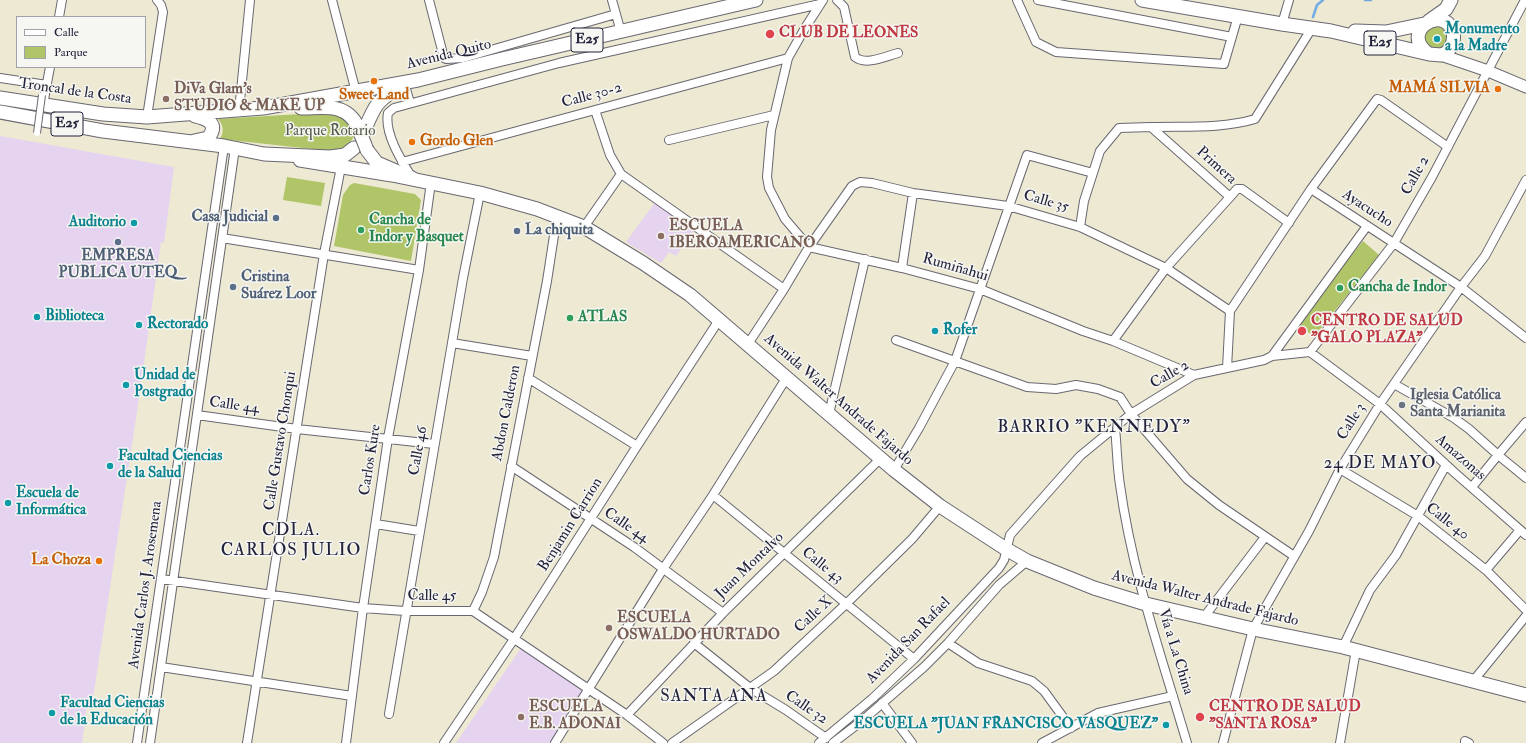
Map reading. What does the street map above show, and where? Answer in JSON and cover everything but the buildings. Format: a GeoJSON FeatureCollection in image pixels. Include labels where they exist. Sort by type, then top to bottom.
{"type":"FeatureCollection","features":[{"type":"Feature","properties":{"kind":"main road","name":"Avenida Quito"},"geometry":{"type":"LineString","coordinates":[[147,117],[239,111],[356,92],[418,80],[756,0]]}},
{"type":"Feature","properties":{"kind":"main road","name":"E25"},"geometry":{"type":"LineString","coordinates":[[1142,0],[1331,31],[1435,55],[1446,53],[1453,43],[1453,32],[1450,27],[1441,20],[1386,32],[1331,31]]}},
{"type":"Feature","properties":{"kind":"main road","name":"E25"},"geometry":{"type":"LineString","coordinates":[[1435,55],[1424,51],[1418,40],[1419,34],[1427,23],[1446,9],[1452,0]]}},
{"type":"Feature","properties":{"kind":"main road","name":"E25"},"geometry":{"type":"LineString","coordinates":[[1450,27],[1452,0]]}},
{"type":"Feature","properties":{"kind":"main road"},"geometry":{"type":"LineString","coordinates":[[1435,55],[1488,71],[1526,87]]}},
{"type":"Feature","properties":{"kind":"main road"},"geometry":{"type":"LineString","coordinates":[[361,128],[381,99],[391,92],[418,80]]}},
{"type":"Feature","properties":{"kind":"main road","name":"Troncal de la Costa"},"geometry":{"type":"LineString","coordinates":[[0,98],[43,100],[103,114],[147,117]]}},
{"type":"Feature","properties":{"kind":"main road"},"geometry":{"type":"LineString","coordinates":[[263,108],[337,108],[343,110],[352,117],[361,128],[367,150],[377,163],[412,178]]}},
{"type":"Feature","properties":{"kind":"main road","name":"Troncal de la Costa"},"geometry":{"type":"LineString","coordinates":[[0,112],[134,135]]}},
{"type":"Feature","properties":{"kind":"main road"},"geometry":{"type":"LineString","coordinates":[[187,142],[208,138],[212,129],[212,124],[206,119],[188,114]]}},
{"type":"Feature","properties":{"kind":"main road","name":"Avenida Walter Andrade Fajardo"},"geometry":{"type":"LineString","coordinates":[[134,135],[230,147],[412,178],[480,193],[557,216],[584,227],[655,271],[690,295],[787,377],[880,459],[940,506],[1006,549],[1028,561],[1094,588],[1146,604],[1253,629],[1356,650],[1526,695]]}},
{"type":"Feature","properties":{"kind":"main road"},"geometry":{"type":"LineString","coordinates":[[264,154],[330,157],[345,155],[354,148]]}},
{"type":"Feature","properties":{"kind":"street"},"geometry":{"type":"LineString","coordinates":[[59,16],[62,0]]}},
{"type":"Feature","properties":{"kind":"street"},"geometry":{"type":"LineString","coordinates":[[147,117],[163,12],[161,5],[156,0]]}},
{"type":"Feature","properties":{"kind":"street"},"geometry":{"type":"LineString","coordinates":[[239,111],[250,0]]}},
{"type":"Feature","properties":{"kind":"street"},"geometry":{"type":"LineString","coordinates":[[332,0],[356,92]]}},
{"type":"Feature","properties":{"kind":"street"},"geometry":{"type":"LineString","coordinates":[[429,0],[444,58],[446,59],[463,58],[616,14]]}},
{"type":"Feature","properties":{"kind":"street"},"geometry":{"type":"LineString","coordinates":[[612,0],[621,32]]}},
{"type":"Feature","properties":{"kind":"street"},"geometry":{"type":"LineString","coordinates":[[837,0],[844,7],[855,57],[859,60],[867,61],[898,53]]}},
{"type":"Feature","properties":{"kind":"street"},"geometry":{"type":"LineString","coordinates":[[1017,0],[1036,42],[1056,52],[1224,64],[1238,16]]}},
{"type":"Feature","properties":{"kind":"street"},"geometry":{"type":"LineString","coordinates":[[1038,0],[1232,37]]}},
{"type":"Feature","properties":{"kind":"street"},"geometry":{"type":"LineString","coordinates":[[1282,24],[1289,0]]}},
{"type":"Feature","properties":{"kind":"street","name":"Calle 2"},"geometry":{"type":"LineString","coordinates":[[1310,352],[1394,243],[1448,147],[1525,0]]}},
{"type":"Feature","properties":{"kind":"street"},"geometry":{"type":"LineString","coordinates":[[748,344],[809,247],[785,219],[766,177],[771,130],[788,58],[822,2]]}},
{"type":"Feature","properties":{"kind":"street"},"geometry":{"type":"LineString","coordinates":[[412,178],[402,162],[392,139],[388,117],[390,110],[410,103],[559,64],[822,2]]}},
{"type":"Feature","properties":{"kind":"street"},"geometry":{"type":"LineString","coordinates":[[1080,227],[1084,201],[1100,151],[1119,128],[1227,125],[1243,123],[1255,119],[1312,28]]}},
{"type":"Feature","properties":{"kind":"street","name":"Calle 30-2"},"geometry":{"type":"LineString","coordinates":[[402,162],[788,58]]}},
{"type":"Feature","properties":{"kind":"street"},"geometry":{"type":"LineString","coordinates":[[37,133],[50,68]]}},
{"type":"Feature","properties":{"kind":"street"},"geometry":{"type":"LineString","coordinates":[[0,78],[47,85]]}},
{"type":"Feature","properties":{"kind":"street"},"geometry":{"type":"LineString","coordinates":[[405,86],[410,103]]}},
{"type":"Feature","properties":{"kind":"street"},"geometry":{"type":"LineString","coordinates":[[1227,368],[1230,312],[1311,189],[1377,99],[1381,100],[1448,147]]}},
{"type":"Feature","properties":{"kind":"street"},"geometry":{"type":"LineString","coordinates":[[595,110],[610,155],[621,174],[784,289]]}},
{"type":"Feature","properties":{"kind":"street"},"geometry":{"type":"LineString","coordinates":[[669,140],[774,115]]}},
{"type":"Feature","properties":{"kind":"street","name":"Primera"},"geometry":{"type":"LineString","coordinates":[[1113,341],[1166,268],[1230,197],[1151,127]]}},
{"type":"Feature","properties":{"kind":"street","name":"Avenida Carlos J. Arosemena"},"geometry":{"type":"LineString","coordinates":[[150,743],[222,238],[230,147]]}},
{"type":"Feature","properties":{"kind":"street","name":"Avenida Carlos J. Arosemena"},"geometry":{"type":"LineString","coordinates":[[137,743],[161,579],[230,147]]}},
{"type":"Feature","properties":{"kind":"street"},"geometry":{"type":"LineString","coordinates":[[894,470],[919,428],[955,361],[1027,155],[1093,173]]}},
{"type":"Feature","properties":{"kind":"street","name":"Calle Gustavo Chonqui"},"geometry":{"type":"LineString","coordinates":[[247,743],[272,596],[324,254],[341,167]]}},
{"type":"Feature","properties":{"kind":"street"},"geometry":{"type":"LineString","coordinates":[[584,227],[621,174]]}},
{"type":"Feature","properties":{"kind":"street","name":"Calle 3"},"geometry":{"type":"LineString","coordinates":[[1223,743],[1253,629],[1309,531],[1340,469],[1380,404],[1484,256],[1526,180]]}},
{"type":"Feature","properties":{"kind":"street","name":"Carlos Kure"},"geometry":{"type":"LineString","coordinates":[[346,743],[363,608],[388,438],[419,270],[431,182]]}},
{"type":"Feature","properties":{"kind":"street","name":"Calle 35"},"geometry":{"type":"LineString","coordinates":[[809,247],[852,186],[860,182],[872,183],[913,193],[1008,206],[1080,227],[1166,268],[1230,312]]}},
{"type":"Feature","properties":{"kind":"street"},"geometry":{"type":"LineString","coordinates":[[1230,197],[1237,189],[1242,189],[1289,223]]}},
{"type":"Feature","properties":{"kind":"street","name":"Ayacucho"},"geometry":{"type":"LineString","coordinates":[[1311,189],[1461,287],[1526,338]]}},
{"type":"Feature","properties":{"kind":"street","name":"Calle 46"},"geometry":{"type":"LineString","coordinates":[[389,714],[434,444],[480,193]]}},
{"type":"Feature","properties":{"kind":"street"},"geometry":{"type":"LineString","coordinates":[[902,268],[913,193]]}},
{"type":"Feature","properties":{"kind":"street","name":"Abdon Calderon"},"geometry":{"type":"LineString","coordinates":[[473,611],[482,592],[494,557],[557,216]]}},
{"type":"Feature","properties":{"kind":"street"},"geometry":{"type":"LineString","coordinates":[[1272,356],[1368,226]]}},
{"type":"Feature","properties":{"kind":"street"},"geometry":{"type":"LineString","coordinates":[[222,238],[419,270]]}},
{"type":"Feature","properties":{"kind":"street","name":"Rumiñahui"},"geometry":{"type":"LineString","coordinates":[[809,247],[902,268],[980,289],[1083,331],[1113,341],[1194,375]]}},
{"type":"Feature","properties":{"kind":"street"},"geometry":{"type":"LineString","coordinates":[[829,414],[865,259]]}},
{"type":"Feature","properties":{"kind":"street","name":"Benjamin Carrion"},"geometry":{"type":"LineString","coordinates":[[444,743],[514,639],[719,320]]}},
{"type":"Feature","properties":{"kind":"street"},"geometry":{"type":"LineString","coordinates":[[896,340],[1027,387],[1056,389],[1076,385],[1098,389],[1120,397],[1132,414],[1187,479],[1219,506],[1294,556]]}},
{"type":"Feature","properties":{"kind":"street"},"geometry":{"type":"LineString","coordinates":[[452,343],[532,356]]}},
{"type":"Feature","properties":{"kind":"street"},"geometry":{"type":"LineString","coordinates":[[1272,356],[1310,352]]}},
{"type":"Feature","properties":{"kind":"street","name":"Amazonas"},"geometry":{"type":"LineString","coordinates":[[1310,352],[1380,404],[1446,465],[1523,532]]}},
{"type":"Feature","properties":{"kind":"street","name":"Calle 2"},"geometry":{"type":"LineString","coordinates":[[1006,549],[1010,535],[1080,456],[1132,414],[1194,375],[1264,360],[1272,356]]}},
{"type":"Feature","properties":{"kind":"street"},"geometry":{"type":"LineString","coordinates":[[555,743],[663,569],[713,495],[787,377]]}},
{"type":"Feature","properties":{"kind":"street"},"geometry":{"type":"LineString","coordinates":[[528,378],[637,446]]}},
{"type":"Feature","properties":{"kind":"street"},"geometry":{"type":"LineString","coordinates":[[1394,384],[1454,418],[1526,478]]}},
{"type":"Feature","properties":{"kind":"street","name":"Calle 44"},"geometry":{"type":"LineString","coordinates":[[197,415],[297,429],[434,444]]}},
{"type":"Feature","properties":{"kind":"street"},"geometry":{"type":"LineString","coordinates":[[1472,487],[1526,422]]}},
{"type":"Feature","properties":{"kind":"street","name":"Vía a La China"},"geometry":{"type":"LineString","coordinates":[[1115,428],[1120,484],[1129,536],[1146,604],[1187,743]]}},
{"type":"Feature","properties":{"kind":"street","name":"Juan Montalvo"},"geometry":{"type":"LineString","coordinates":[[627,714],[723,613],[880,459]]}},
{"type":"Feature","properties":{"kind":"street"},"geometry":{"type":"LineString","coordinates":[[1343,647],[1370,590],[1396,555],[1446,465]]}},
{"type":"Feature","properties":{"kind":"street","name":"Calle 44"},"geometry":{"type":"LineString","coordinates":[[511,466],[634,547],[723,613]]}},
{"type":"Feature","properties":{"kind":"street","name":"Calle 40"},"geometry":{"type":"LineString","coordinates":[[1340,469],[1418,516],[1486,570],[1526,610]]}},
{"type":"Feature","properties":{"kind":"street","name":"Calle 43"},"geometry":{"type":"LineString","coordinates":[[713,495],[914,659]]}},
{"type":"Feature","properties":{"kind":"street","name":"Calle X"},"geometry":{"type":"LineString","coordinates":[[672,743],[774,671],[846,604],[912,539],[940,506]]}},
{"type":"Feature","properties":{"kind":"street"},"geometry":{"type":"LineString","coordinates":[[376,524],[419,531]]}},
{"type":"Feature","properties":{"kind":"street"},"geometry":{"type":"LineString","coordinates":[[1486,570],[1523,532]]}},
{"type":"Feature","properties":{"kind":"street"},"geometry":{"type":"LineString","coordinates":[[1204,617],[1265,537]]}},
{"type":"Feature","properties":{"kind":"street","name":"Avenida San Rafael"},"geometry":{"type":"LineString","coordinates":[[826,742],[914,659],[999,568],[1004,560],[1006,549]]}},
{"type":"Feature","properties":{"kind":"street","name":"Avenida San Rafael"},"geometry":{"type":"LineString","coordinates":[[826,742],[882,703],[948,644],[999,585],[1028,561]]}},
{"type":"Feature","properties":{"kind":"street","name":"Calle 45"},"geometry":{"type":"LineString","coordinates":[[161,579],[363,608],[405,611],[473,611],[588,690],[627,714],[663,743]]}},
{"type":"Feature","properties":{"kind":"street"},"geometry":{"type":"LineString","coordinates":[[1474,680],[1526,616]]}},
{"type":"Feature","properties":{"kind":"street","name":"Calle 32"},"geometry":{"type":"LineString","coordinates":[[694,643],[750,688],[786,710],[826,742]]}},
{"type":"Feature","properties":{"kind":"street"},"geometry":{"type":"LineString","coordinates":[[948,644],[978,663],[1032,682],[1044,691],[1071,728]]}},
{"type":"Feature","properties":{"kind":"street"},"geometry":{"type":"LineString","coordinates":[[1340,743],[1356,650]]}},
{"type":"Feature","properties":{"kind":"street"},"geometry":{"type":"LineString","coordinates":[[161,666],[352,696]]}},
{"type":"Feature","properties":{"kind":"street"},"geometry":{"type":"LineString","coordinates":[[1042,743],[1098,714],[1173,696]]}},
{"type":"Feature","properties":{"kind":"street"},"geometry":{"type":"LineString","coordinates":[[882,703],[912,743]]}},
{"type":"Feature","properties":{"kind":"street"},"geometry":{"type":"LineString","coordinates":[[1465,743],[1465,741],[1469,743]]}},
{"type":"Feature","properties":{"kind":"shaded area"},"geometry":{"type":"Polygon","coordinates":[[[0,136],[174,167],[164,243],[161,242],[137,412],[92,705],[87,705],[82,743],[0,743],[0,136]]]}},
{"type":"Feature","properties":{"kind":"shaded area","name":"ESCUELA IBEROAMERICANO"},"geometry":{"type":"Polygon","coordinates":[[[656,201],[695,229],[676,256],[669,252],[661,263],[626,242],[656,201]]]}},
{"type":"Feature","properties":{"kind":"shaded area","name":"ESCUELA E.B. ADONAI"},"geometry":{"type":"Polygon","coordinates":[[[521,648],[585,691],[552,743],[456,743],[521,648]]]}},
{"type":"Feature","properties":{"kind":"green space"},"geometry":{"type":"Polygon","coordinates":[[[1438,24],[1449,32],[1447,45],[1436,51],[1426,45],[1425,33],[1427,29],[1438,24]]]}},
{"type":"Feature","properties":{"kind":"green space","name":"Parque Rotario"},"geometry":{"type":"Polygon","coordinates":[[[334,112],[346,119],[355,135],[347,147],[331,151],[220,139],[223,129],[218,119],[334,112]]]}},
{"type":"Feature","properties":{"kind":"green space"},"geometry":{"type":"Polygon","coordinates":[[[287,177],[325,183],[321,206],[283,200],[287,177]]]}},
{"type":"Feature","properties":{"kind":"green space"},"geometry":{"type":"Polygon","coordinates":[[[354,183],[415,194],[421,200],[411,261],[334,246],[343,195],[350,185],[354,183]]]}},
{"type":"Feature","properties":{"kind":"green space"},"geometry":{"type":"Polygon","coordinates":[[[1363,241],[1379,255],[1314,337],[1297,323],[1363,241]]]}},
{"type":"Feature","properties":{"kind":"waterway"},"geometry":{"type":"LineString","coordinates":[[1313,17],[1317,5],[1323,0]]}},
{"type":"Feature","properties":{"kind":"waterway"},"geometry":{"type":"LineString","coordinates":[[1365,0],[1371,0]]}},
{"type":"Feature","properties":{"kind":"place","name":"CLUB DE LEONES"},"geometry":{"type":"Point","coordinates":[770,34]}},
{"type":"Feature","properties":{"kind":"place","name":"Monumento a la Madre"},"geometry":{"type":"Point","coordinates":[1437,39]}},
{"type":"Feature","properties":{"kind":"place","name":"Sweet Land"},"geometry":{"type":"Point","coordinates":[374,81]}},
{"type":"Feature","properties":{"kind":"place","name":"MAMÁ SILVIA"},"geometry":{"type":"Point","coordinates":[1498,89]}},
{"type":"Feature","properties":{"kind":"place","name":"DiVa Glam's STUDIO & MAKE UP"},"geometry":{"type":"Point","coordinates":[166,99]}},
{"type":"Feature","properties":{"kind":"place","name":"Gordo Glen"},"geometry":{"type":"Point","coordinates":[412,142]}},
{"type":"Feature","properties":{"kind":"place","name":"Casa Judicial"},"geometry":{"type":"Point","coordinates":[276,218]}},
{"type":"Feature","properties":{"kind":"place","name":"Auditorio"},"geometry":{"type":"Point","coordinates":[134,223]}},
{"type":"Feature","properties":{"kind":"place","name":"Cancha de Indor y Basquet"},"geometry":{"type":"Point","coordinates":[361,230]}},
{"type":"Feature","properties":{"kind":"place","name":"La chiquita"},"geometry":{"type":"Point","coordinates":[517,231]}},
{"type":"Feature","properties":{"kind":"place","name":"ESCUELA IBEROAMERICANO"},"geometry":{"type":"Point","coordinates":[661,236]}},
{"type":"Feature","properties":{"kind":"place","name":"EMPRESA PUBLICA UTEQ"},"geometry":{"type":"Point","coordinates":[118,242]}},
{"type":"Feature","properties":{"kind":"place","name":"Cristina Suárez Loor"},"geometry":{"type":"Point","coordinates":[233,287]}},
{"type":"Feature","properties":{"kind":"place","name":"Cancha de Indor"},"geometry":{"type":"Point","coordinates":[1340,288]}},
{"type":"Feature","properties":{"kind":"place","name":"Biblioteca"},"geometry":{"type":"Point","coordinates":[37,317]}},
{"type":"Feature","properties":{"kind":"place","name":"ATLAS"},"geometry":{"type":"Point","coordinates":[570,318]}},
{"type":"Feature","properties":{"kind":"place","name":"Rectorado"},"geometry":{"type":"Point","coordinates":[139,325]}},
{"type":"Feature","properties":{"kind":"place","name":"Rofer"},"geometry":{"type":"Point","coordinates":[935,331]}},
{"type":"Feature","properties":{"kind":"place","name":"CENTRO DE SALUD \"GALO PLAZA\""},"geometry":{"type":"Point","coordinates":[1302,331]}},
{"type":"Feature","properties":{"kind":"place","name":"Unidad de Postgrado"},"geometry":{"type":"Point","coordinates":[126,385]}},
{"type":"Feature","properties":{"kind":"place","name":"Iglesia Católica Santa Marianita"},"geometry":{"type":"Point","coordinates":[1402,405]}},
{"type":"Feature","properties":{"kind":"place","name":"Facultad Ciencias de la Salud"},"geometry":{"type":"Point","coordinates":[110,466]}},
{"type":"Feature","properties":{"kind":"place","name":"Escuela de Informática"},"geometry":{"type":"Point","coordinates":[8,503]}},
{"type":"Feature","properties":{"kind":"place","name":"La Choza"},"geometry":{"type":"Point","coordinates":[99,561]}},
{"type":"Feature","properties":{"kind":"place","name":"ESCUELA OSWALDO HURTADO"},"geometry":{"type":"Point","coordinates":[609,628]}},
{"type":"Feature","properties":{"kind":"place","name":"Facultad Ciencias de la Educación"},"geometry":{"type":"Point","coordinates":[52,713]}},
{"type":"Feature","properties":{"kind":"place","name":"ESCUELA E.B. ADONAI"},"geometry":{"type":"Point","coordinates":[521,717]}},
{"type":"Feature","properties":{"kind":"place","name":"CENTRO DE SALUD \"SANTA ROSA\""},"geometry":{"type":"Point","coordinates":[1200,717]}},
{"type":"Feature","properties":{"kind":"place","name":"ESCUELA \"JUAN FRANCISCO VASQUEZ\""},"geometry":{"type":"Point","coordinates":[1166,725]}},
{"type":"Feature","properties":{"kind":"district","name":"BARRIO \"KENNEDY\""},"geometry":{"type":"Point","coordinates":[1094,428]}},
{"type":"Feature","properties":{"kind":"district","name":"24 DE MAYO"},"geometry":{"type":"Point","coordinates":[1380,464]}},
{"type":"Feature","properties":{"kind":"district","name":"CDLA. CARLOS JULIO"},"geometry":{"type":"Point","coordinates":[291,541]}},
{"type":"Feature","properties":{"kind":"district","name":"SANTA ANA"},"geometry":{"type":"Point","coordinates":[714,697]}}]}
